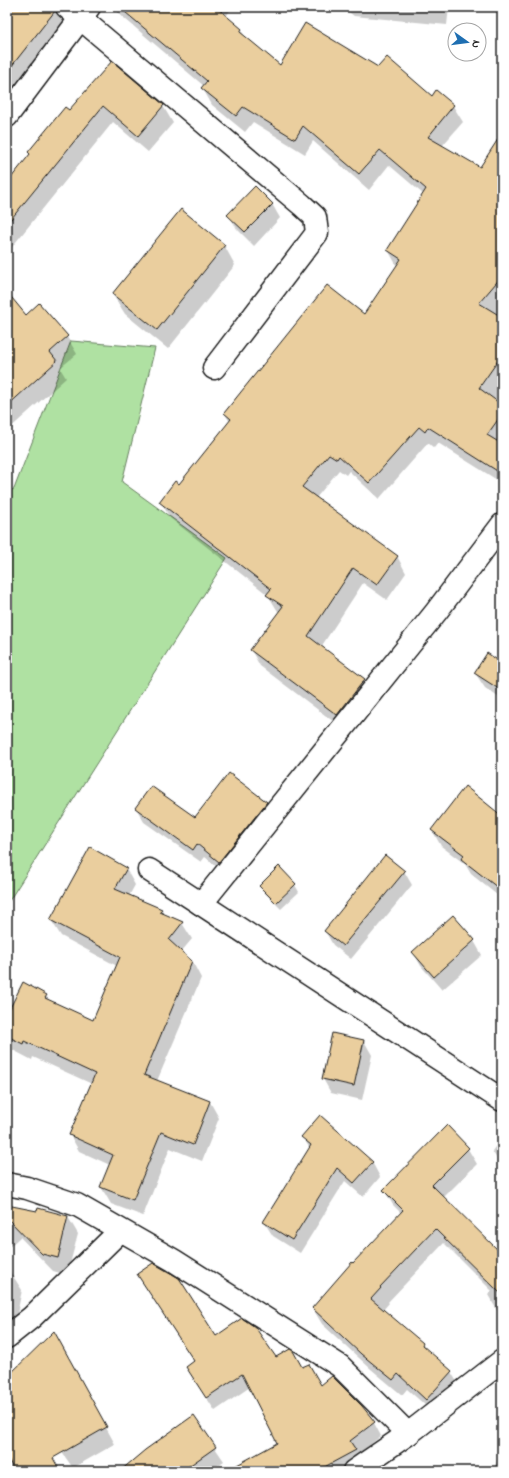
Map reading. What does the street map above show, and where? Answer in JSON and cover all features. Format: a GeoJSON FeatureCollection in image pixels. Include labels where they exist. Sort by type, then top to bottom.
{"type":"FeatureCollection","features":[{"type":"Feature","properties":{"kind":"street"},"geometry":{"type":"LineString","coordinates":[[7,116],[79,11],[315,217],[317,233],[214,368]]}},
{"type":"Feature","properties":{"kind":"street"},"geometry":{"type":"LineString","coordinates":[[201,904],[431,618],[502,525]]}},
{"type":"Feature","properties":{"kind":"street"},"geometry":{"type":"LineString","coordinates":[[149,870],[502,1100]]}},
{"type":"Feature","properties":{"kind":"street"},"geometry":{"type":"LineString","coordinates":[[7,1184],[28,1188],[77,1205],[173,1260],[340,1366],[408,1434]]}},
{"type":"Feature","properties":{"kind":"street"},"geometry":{"type":"LineString","coordinates":[[7,1337],[32,1318],[120,1230]]}},
{"type":"Feature","properties":{"kind":"street"},"geometry":{"type":"LineString","coordinates":[[354,1471],[408,1434],[502,1361]]}},
{"type":"Feature","properties":{"kind":"green space"},"geometry":{"type":"Polygon","coordinates":[[[71,341],[155,348],[122,482],[227,558],[7,904],[7,492],[14,489],[71,341]]]}},
{"type":"Feature","properties":{"kind":"building"},"geometry":{"type":"Polygon","coordinates":[[[7,7],[55,7],[55,11],[7,72],[7,7]]]}},
{"type":"Feature","properties":{"kind":"building"},"geometry":{"type":"Polygon","coordinates":[[[119,7],[216,7],[242,29],[240,32],[280,65],[305,23],[378,67],[387,57],[432,96],[436,90],[454,105],[428,137],[480,167],[502,133],[502,276],[479,303],[502,317],[502,355],[479,388],[502,405],[502,414],[487,435],[502,444],[502,474],[428,427],[425,432],[419,427],[369,483],[339,456],[337,459],[329,454],[302,487],[398,556],[377,585],[353,568],[308,636],[365,679],[337,715],[250,650],[283,606],[266,595],[271,589],[159,502],[175,481],[179,484],[231,419],[224,413],[327,285],[364,314],[401,259],[387,250],[426,189],[380,150],[359,174],[303,126],[295,139],[243,107],[236,116],[201,88],[207,81],[119,7]]]}},
{"type":"Feature","properties":{"kind":"building"},"geometry":{"type":"Polygon","coordinates":[[[112,61],[164,105],[138,136],[103,106],[7,224],[7,183],[30,154],[28,152],[65,107],[69,110],[112,61]]]}},
{"type":"Feature","properties":{"kind":"building"},"geometry":{"type":"Polygon","coordinates":[[[255,186],[273,204],[245,232],[227,215],[255,186]]]}},
{"type":"Feature","properties":{"kind":"building"},"geometry":{"type":"Polygon","coordinates":[[[181,209],[225,245],[157,330],[112,294],[181,209]]]}},
{"type":"Feature","properties":{"kind":"building"},"geometry":{"type":"Polygon","coordinates":[[[7,292],[26,315],[39,303],[68,336],[50,352],[57,361],[7,406],[7,292]]]}},
{"type":"Feature","properties":{"kind":"building"},"geometry":{"type":"Polygon","coordinates":[[[487,653],[502,663],[502,691],[474,673],[487,653]]]}},
{"type":"Feature","properties":{"kind":"building"},"geometry":{"type":"Polygon","coordinates":[[[229,773],[267,802],[219,862],[197,844],[193,850],[135,808],[151,786],[195,817],[229,773]]]}},
{"type":"Feature","properties":{"kind":"building"},"geometry":{"type":"Polygon","coordinates":[[[465,786],[502,816],[502,891],[461,859],[464,855],[431,830],[465,786]]]}},
{"type":"Feature","properties":{"kind":"building"},"geometry":{"type":"Polygon","coordinates":[[[90,847],[127,868],[115,889],[162,909],[160,912],[183,922],[169,940],[192,961],[144,1075],[210,1101],[193,1145],[161,1132],[133,1200],[100,1187],[113,1155],[69,1135],[95,1074],[24,1041],[23,1044],[7,1036],[7,1014],[23,982],[47,995],[45,998],[93,1020],[120,957],[50,920],[90,847]]]}},
{"type":"Feature","properties":{"kind":"building"},"geometry":{"type":"Polygon","coordinates":[[[385,855],[405,871],[343,946],[324,931],[385,855]]]}},
{"type":"Feature","properties":{"kind":"building"},"geometry":{"type":"Polygon","coordinates":[[[279,866],[296,884],[276,903],[259,886],[279,866]]]}},
{"type":"Feature","properties":{"kind":"building"},"geometry":{"type":"Polygon","coordinates":[[[453,915],[475,940],[434,977],[412,952],[453,915]]]}},
{"type":"Feature","properties":{"kind":"building"},"geometry":{"type":"Polygon","coordinates":[[[332,1033],[364,1040],[354,1086],[322,1079],[332,1033]]]}},
{"type":"Feature","properties":{"kind":"building"},"geometry":{"type":"Polygon","coordinates":[[[320,1115],[373,1162],[354,1183],[337,1168],[292,1240],[263,1222],[311,1145],[301,1137],[320,1115]]]}},
{"type":"Feature","properties":{"kind":"building"},"geometry":{"type":"Polygon","coordinates":[[[447,1125],[469,1148],[432,1185],[502,1254],[502,1295],[435,1229],[380,1287],[381,1288],[371,1299],[423,1343],[422,1345],[452,1371],[426,1400],[398,1374],[393,1380],[361,1354],[312,1308],[352,1262],[353,1263],[403,1210],[383,1190],[447,1125]]]}},
{"type":"Feature","properties":{"kind":"building"},"geometry":{"type":"Polygon","coordinates":[[[7,1205],[37,1211],[38,1208],[68,1216],[58,1258],[42,1254],[7,1218],[7,1205]]]}},
{"type":"Feature","properties":{"kind":"building"},"geometry":{"type":"Polygon","coordinates":[[[153,1263],[179,1278],[216,1336],[242,1318],[255,1327],[276,1357],[290,1349],[293,1351],[302,1367],[309,1364],[321,1385],[332,1376],[362,1406],[375,1422],[350,1441],[356,1450],[317,1471],[226,1471],[277,1443],[242,1374],[206,1398],[186,1367],[194,1361],[137,1274],[153,1263]]]}},
{"type":"Feature","properties":{"kind":"building"},"geometry":{"type":"Polygon","coordinates":[[[54,1331],[107,1427],[53,1458],[60,1471],[14,1471],[7,1456],[7,1377],[54,1331]]]}},
{"type":"Feature","properties":{"kind":"building"},"geometry":{"type":"Polygon","coordinates":[[[194,1415],[216,1447],[182,1471],[120,1471],[145,1450],[194,1415]]]}}]}
